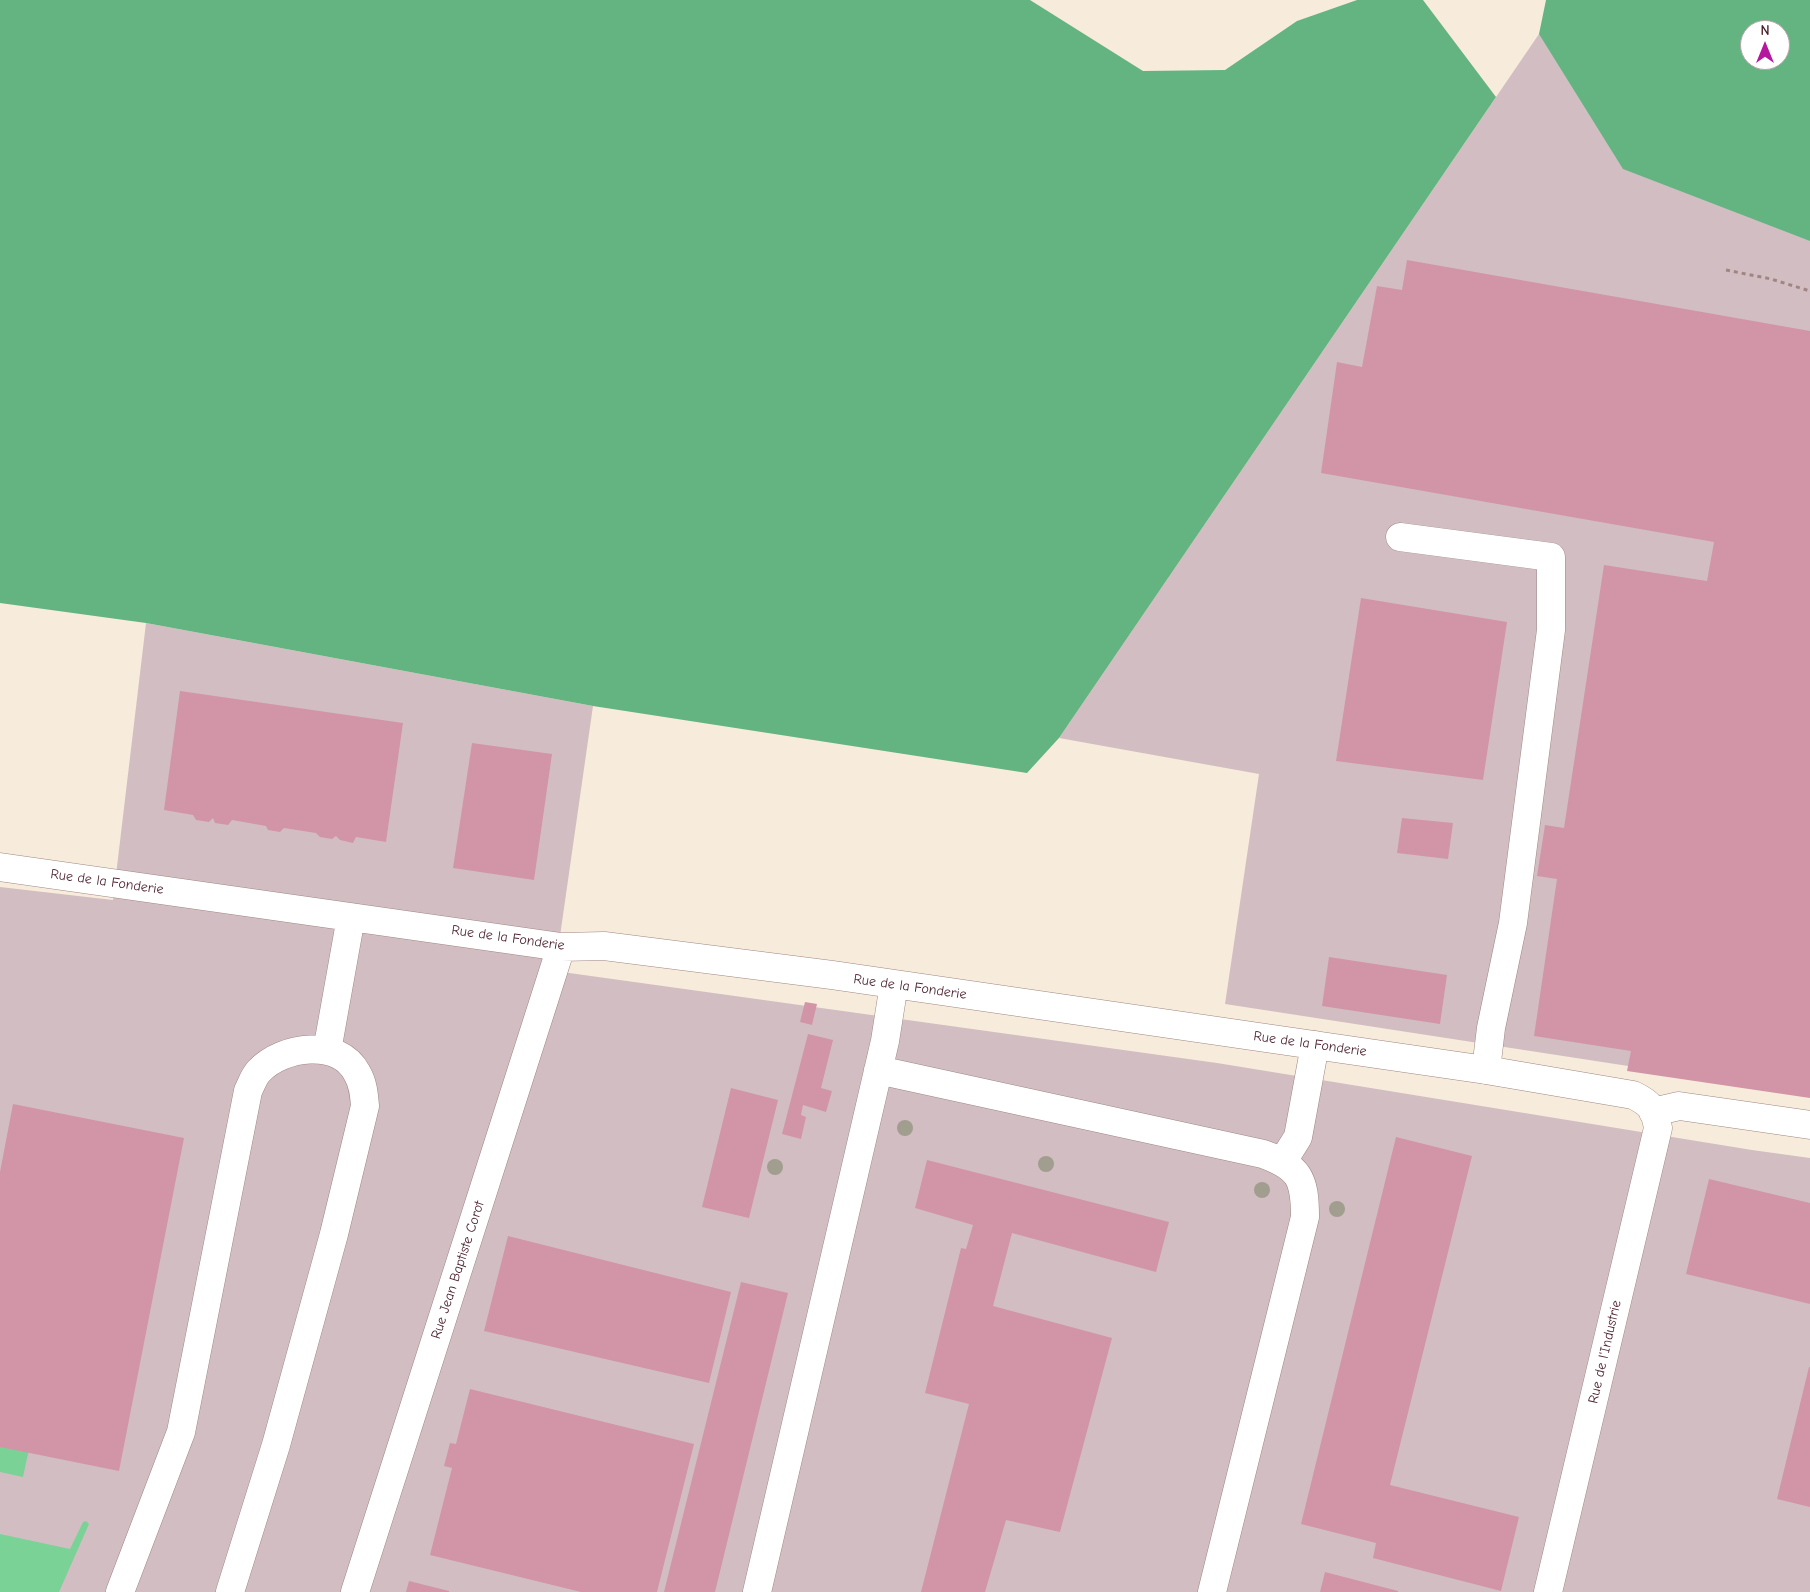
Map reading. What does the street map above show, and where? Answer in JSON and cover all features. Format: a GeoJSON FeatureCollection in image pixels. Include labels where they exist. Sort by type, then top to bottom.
{"type":"FeatureCollection","features":[{"type":"Feature","properties":{"kind":"street"},"geometry":{"type":"LineString","coordinates":[[1400,537],[1550,557],[1551,630],[1512,923],[1491,1028],[1486,1070]]}},
{"type":"Feature","properties":{"kind":"street","name":"Rue de la Fonderie"},"geometry":{"type":"LineString","coordinates":[[0,867],[562,947],[604,946],[894,984],[1486,1070],[1633,1095],[1645,1100],[1653,1112]]}},
{"type":"Feature","properties":{"kind":"street"},"geometry":{"type":"LineString","coordinates":[[328,1051],[351,917]]}},
{"type":"Feature","properties":{"kind":"street","name":"Rue Jean Baptiste Corot"},"geometry":{"type":"LineString","coordinates":[[355,1592],[562,947]]}},
{"type":"Feature","properties":{"kind":"street"},"geometry":{"type":"LineString","coordinates":[[757,1592],[885,1041],[894,984]]}},
{"type":"Feature","properties":{"kind":"street"},"geometry":{"type":"LineString","coordinates":[[1284,1161],[1298,1137],[1315,1045]]}},
{"type":"Feature","properties":{"kind":"street"},"geometry":{"type":"LineString","coordinates":[[120,1592],[181,1432],[248,1091],[258,1072],[270,1061],[291,1052],[307,1049],[328,1051],[347,1061],[357,1071],[364,1088],[365,1106],[334,1234],[276,1446],[230,1592]]}},
{"type":"Feature","properties":{"kind":"street"},"geometry":{"type":"LineString","coordinates":[[878,1070],[1263,1154],[1284,1161],[1294,1169],[1302,1184],[1305,1217],[1212,1592]]}},
{"type":"Feature","properties":{"kind":"street"},"geometry":{"type":"LineString","coordinates":[[1653,1112],[1679,1106],[1810,1125]]}},
{"type":"Feature","properties":{"kind":"street","name":"Rue de l'Industrie"},"geometry":{"type":"LineString","coordinates":[[1548,1592],[1658,1128],[1653,1112]]}},
{"type":"Feature","properties":{"kind":"path"},"geometry":{"type":"LineString","coordinates":[[1726,270],[1771,279],[1810,290]]}},
{"type":"Feature","properties":{"kind":"shaded area"},"geometry":{"type":"Polygon","coordinates":[[[1539,34],[1810,148],[1810,1094],[1225,1004],[1259,774],[1059,738],[1539,34]]]}},
{"type":"Feature","properties":{"kind":"shaded area"},"geometry":{"type":"Polygon","coordinates":[[[146,623],[593,706],[555,971],[1217,1063],[1810,1158],[1810,1592],[0,1592],[0,887],[113,900],[146,623]]]}},
{"type":"Feature","properties":{"kind":"green space"},"geometry":{"type":"Polygon","coordinates":[[[0,0],[1030,0],[1143,71],[1225,70],[1297,21],[1357,0],[1423,0],[1496,97],[1059,738],[1027,773],[593,706],[146,623],[0,603],[0,0]]]}},
{"type":"Feature","properties":{"kind":"green space"},"geometry":{"type":"Polygon","coordinates":[[[1546,0],[1810,0],[1810,241],[1623,169],[1539,34],[1546,0]]]}},
{"type":"Feature","properties":{"kind":"green space"},"geometry":{"type":"Polygon","coordinates":[[[0,1443],[29,1449],[23,1477],[0,1472],[0,1443]]]}},
{"type":"Feature","properties":{"kind":"green space"},"geometry":{"type":"Polygon","coordinates":[[[86,1521],[89,1524],[59,1592],[0,1592],[0,1534],[70,1549],[83,1522],[86,1521]]]}},
{"type":"Feature","properties":{"kind":"building"},"geometry":{"type":"Polygon","coordinates":[[[1407,260],[1810,331],[1810,1098],[1627,1071],[1631,1051],[1534,1036],[1557,879],[1537,876],[1545,825],[1564,828],[1604,565],[1707,581],[1714,542],[1321,473],[1337,362],[1362,367],[1377,286],[1402,290],[1407,260]]]}},
{"type":"Feature","properties":{"kind":"building"},"geometry":{"type":"Polygon","coordinates":[[[1361,598],[1507,622],[1483,780],[1336,761],[1361,598]]]}},
{"type":"Feature","properties":{"kind":"building"},"geometry":{"type":"Polygon","coordinates":[[[180,691],[403,723],[386,842],[356,837],[353,843],[340,840],[336,836],[332,839],[320,837],[316,833],[284,828],[280,832],[268,830],[266,826],[232,820],[228,825],[215,823],[213,818],[209,822],[196,820],[193,815],[164,810],[180,691]]]}},
{"type":"Feature","properties":{"kind":"building"},"geometry":{"type":"Polygon","coordinates":[[[472,743],[552,754],[534,880],[453,868],[472,743]]]}},
{"type":"Feature","properties":{"kind":"building"},"geometry":{"type":"Polygon","coordinates":[[[1402,818],[1453,823],[1448,859],[1397,853],[1402,818]]]}},
{"type":"Feature","properties":{"kind":"building"},"geometry":{"type":"Polygon","coordinates":[[[1329,957],[1447,975],[1440,1024],[1322,1006],[1329,957]]]}},
{"type":"Feature","properties":{"kind":"building"},"geometry":{"type":"Polygon","coordinates":[[[805,1002],[817,1004],[812,1025],[800,1022],[805,1002]]]}},
{"type":"Feature","properties":{"kind":"building"},"geometry":{"type":"Polygon","coordinates":[[[808,1034],[833,1040],[821,1088],[832,1091],[826,1112],[803,1105],[801,1115],[806,1117],[801,1139],[782,1134],[808,1034]]]}},
{"type":"Feature","properties":{"kind":"building"},"geometry":{"type":"Polygon","coordinates":[[[731,1088],[778,1100],[749,1218],[702,1207],[731,1088]]]}},
{"type":"Feature","properties":{"kind":"building"},"geometry":{"type":"Polygon","coordinates":[[[13,1104],[184,1138],[119,1471],[0,1447],[0,1172],[13,1104]]]}},
{"type":"Feature","properties":{"kind":"building"},"geometry":{"type":"Polygon","coordinates":[[[1396,1137],[1472,1156],[1390,1485],[1519,1517],[1501,1591],[1373,1558],[1376,1543],[1301,1524],[1396,1137]]]}},
{"type":"Feature","properties":{"kind":"building"},"geometry":{"type":"Polygon","coordinates":[[[927,1160],[1169,1222],[1156,1272],[1012,1233],[993,1306],[1112,1338],[1060,1532],[1006,1520],[985,1592],[921,1592],[969,1404],[925,1393],[961,1248],[966,1249],[973,1225],[915,1208],[927,1160]]]}},
{"type":"Feature","properties":{"kind":"building"},"geometry":{"type":"Polygon","coordinates":[[[1709,1179],[1810,1203],[1810,1304],[1686,1274],[1709,1179]]]}},
{"type":"Feature","properties":{"kind":"building"},"geometry":{"type":"Polygon","coordinates":[[[508,1236],[731,1292],[709,1383],[484,1331],[508,1236]]]}},
{"type":"Feature","properties":{"kind":"building"},"geometry":{"type":"Polygon","coordinates":[[[741,1282],[788,1293],[715,1592],[664,1592],[741,1282]]]}},
{"type":"Feature","properties":{"kind":"building"},"geometry":{"type":"Polygon","coordinates":[[[1810,1367],[1810,1507],[1777,1499],[1810,1367]]]}},
{"type":"Feature","properties":{"kind":"building"},"geometry":{"type":"Polygon","coordinates":[[[470,1389],[694,1444],[657,1592],[581,1592],[430,1555],[452,1468],[444,1466],[450,1443],[456,1444],[470,1389]]]}},
{"type":"Feature","properties":{"kind":"building"},"geometry":{"type":"Polygon","coordinates":[[[1325,1572],[1398,1591],[1398,1592],[1320,1592],[1325,1572]]]}},
{"type":"Feature","properties":{"kind":"building"},"geometry":{"type":"Polygon","coordinates":[[[409,1581],[449,1591],[449,1592],[406,1592],[409,1581]]]}}]}
